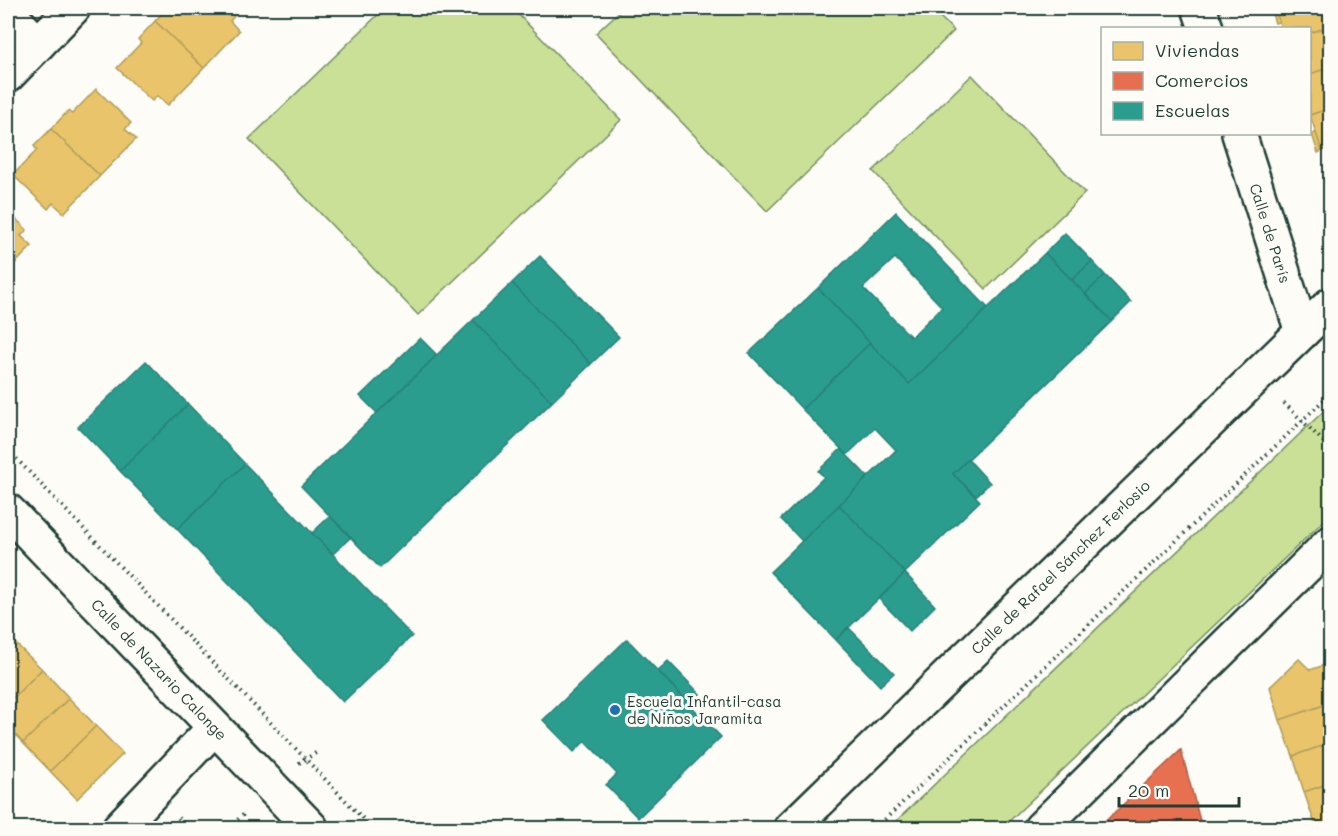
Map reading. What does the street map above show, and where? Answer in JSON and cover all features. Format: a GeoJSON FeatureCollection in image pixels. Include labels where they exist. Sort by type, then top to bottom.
{"type":"FeatureCollection","features":[{"type":"Feature","properties":{"kind":"street"},"geometry":{"type":"LineString","coordinates":[[8,75],[73,8]]}},
{"type":"Feature","properties":{"kind":"street"},"geometry":{"type":"LineString","coordinates":[[1199,8],[1206,27]]}},
{"type":"Feature","properties":{"kind":"street"},"geometry":{"type":"LineString","coordinates":[[8,13],[38,44]]}},
{"type":"Feature","properties":{"kind":"street","name":"Calle de París"},"geometry":{"type":"LineString","coordinates":[[1239,135],[1302,332]]}},
{"type":"Feature","properties":{"kind":"street","name":"Calle de Rafael Sánchez Ferlosio"},"geometry":{"type":"LineString","coordinates":[[791,828],[1330,305]]}},
{"type":"Feature","properties":{"kind":"street","name":"Calle de Nazario Calonge"},"geometry":{"type":"LineString","coordinates":[[8,511],[311,828]]}},
{"type":"Feature","properties":{"kind":"street"},"geometry":{"type":"LineString","coordinates":[[1041,828],[1330,543]]}},
{"type":"Feature","properties":{"kind":"street"},"geometry":{"type":"LineString","coordinates":[[119,828],[214,728]]}},
{"type":"Feature","properties":{"kind":"path"},"geometry":{"type":"LineString","coordinates":[[876,828],[1330,394]]}},
{"type":"Feature","properties":{"kind":"path"},"geometry":{"type":"LineString","coordinates":[[1303,422],[1330,448]]}},
{"type":"Feature","properties":{"kind":"path"},"geometry":{"type":"LineString","coordinates":[[8,450],[372,828]]}},
{"type":"Feature","properties":{"kind":"green space"},"geometry":{"type":"Polygon","coordinates":[[[385,8],[512,8],[621,120],[418,315],[249,139],[385,8]]]}},
{"type":"Feature","properties":{"kind":"green space"},"geometry":{"type":"Polygon","coordinates":[[[623,8],[931,8],[954,31],[767,211],[596,33],[623,8]]]}},
{"type":"Feature","properties":{"kind":"green space"},"geometry":{"type":"Polygon","coordinates":[[[972,75],[1085,193],[986,289],[873,171],[972,75]]]}},
{"type":"Feature","properties":{"kind":"green space"},"geometry":{"type":"Polygon","coordinates":[[[1330,405],[1330,515],[1002,828],[889,828],[1330,405]]]}},
{"type":"Feature","properties":{"kind":"building: Viviendas"},"geometry":{"type":"Polygon","coordinates":[[[167,8],[227,8],[235,15],[230,21],[239,31],[204,68],[155,21],[167,8]]]}},
{"type":"Feature","properties":{"kind":"building: Viviendas"},"geometry":{"type":"Polygon","coordinates":[[[1270,8],[1275,8],[1279,22],[1275,23],[1270,8]]]}},
{"type":"Feature","properties":{"kind":"building: Viviendas"},"geometry":{"type":"Polygon","coordinates":[[[1275,8],[1330,8],[1330,26],[1311,33],[1311,27],[1281,27],[1275,8]]]}},
{"type":"Feature","properties":{"kind":"building: Viviendas"},"geometry":{"type":"Polygon","coordinates":[[[155,21],[204,68],[168,105],[157,96],[152,101],[117,68],[141,43],[138,39],[155,21]]]}},
{"type":"Feature","properties":{"kind":"building: Viviendas"},"geometry":{"type":"Polygon","coordinates":[[[1330,26],[1330,67],[1311,74],[1311,33],[1330,26]]]}},
{"type":"Feature","properties":{"kind":"building: Viviendas"},"geometry":{"type":"Polygon","coordinates":[[[1330,67],[1330,108],[1311,115],[1311,74],[1330,67]]]}},
{"type":"Feature","properties":{"kind":"building: Viviendas"},"geometry":{"type":"Polygon","coordinates":[[[96,89],[131,123],[125,129],[136,139],[100,176],[51,129],[68,111],[72,114],[96,89]]]}},
{"type":"Feature","properties":{"kind":"building: Viviendas"},"geometry":{"type":"Polygon","coordinates":[[[1330,108],[1330,149],[1322,151],[1311,115],[1330,108]]]}},
{"type":"Feature","properties":{"kind":"building: Viviendas"},"geometry":{"type":"Polygon","coordinates":[[[51,129],[100,176],[64,213],[53,203],[48,209],[13,175],[37,150],[34,146],[51,129]]]}},
{"type":"Feature","properties":{"kind":"building: Viviendas"},"geometry":{"type":"Polygon","coordinates":[[[1316,133],[1322,151],[1318,153],[1312,134],[1316,133]]]}},
{"type":"Feature","properties":{"kind":"building: Viviendas"},"geometry":{"type":"Polygon","coordinates":[[[8,211],[27,230],[21,236],[32,246],[8,271],[8,211]]]}},
{"type":"Feature","properties":{"kind":"building: Viviendas"},"geometry":{"type":"Polygon","coordinates":[[[14,642],[42,669],[8,703],[8,648],[14,642]]]}},
{"type":"Feature","properties":{"kind":"building: Viviendas"},"geometry":{"type":"Polygon","coordinates":[[[1299,659],[1310,670],[1330,663],[1330,703],[1280,720],[1270,687],[1299,659]]]}},
{"type":"Feature","properties":{"kind":"building: Viviendas"},"geometry":{"type":"Polygon","coordinates":[[[42,669],[69,698],[23,743],[8,727],[8,703],[42,669]]]}},
{"type":"Feature","properties":{"kind":"building: Viviendas"},"geometry":{"type":"Polygon","coordinates":[[[69,698],[96,726],[50,771],[23,743],[69,698]]]}},
{"type":"Feature","properties":{"kind":"building: Viviendas"},"geometry":{"type":"Polygon","coordinates":[[[1330,703],[1330,743],[1293,756],[1280,720],[1330,703]]]}},
{"type":"Feature","properties":{"kind":"building: Viviendas"},"geometry":{"type":"Polygon","coordinates":[[[96,726],[123,754],[77,799],[50,771],[96,726]]]}},
{"type":"Feature","properties":{"kind":"building: Viviendas"},"geometry":{"type":"Polygon","coordinates":[[[1330,743],[1330,783],[1304,792],[1293,756],[1330,743]]]}},
{"type":"Feature","properties":{"kind":"building: Viviendas"},"geometry":{"type":"Polygon","coordinates":[[[1330,783],[1330,823],[1316,827],[1304,792],[1330,783]]]}},
{"type":"Feature","properties":{"kind":"building: Comercios"},"geometry":{"type":"Polygon","coordinates":[[[1181,750],[1202,828],[1098,828],[1181,750]]]}},
{"type":"Feature","properties":{"kind":"building: Escuelas"},"geometry":{"type":"Polygon","coordinates":[[[896,212],[988,308],[909,384],[818,288],[896,212]],[[895,258],[863,288],[911,337],[942,307],[895,258]]]}},
{"type":"Feature","properties":{"kind":"building: Escuelas"},"geometry":{"type":"Polygon","coordinates":[[[1065,233],[1092,261],[1072,280],[1045,253],[1065,233]]]}},
{"type":"Feature","properties":{"kind":"building: Escuelas"},"geometry":{"type":"Polygon","coordinates":[[[1045,253],[1112,321],[953,474],[980,501],[905,573],[839,505],[896,450],[875,428],[847,455],[802,409],[870,343],[909,384],[1045,253]]]}},
{"type":"Feature","properties":{"kind":"building: Escuelas"},"geometry":{"type":"Polygon","coordinates":[[[540,256],[619,337],[591,364],[512,283],[540,256]]]}},
{"type":"Feature","properties":{"kind":"building: Escuelas"},"geometry":{"type":"Polygon","coordinates":[[[1092,261],[1105,275],[1085,294],[1072,280],[1092,261]]]}},
{"type":"Feature","properties":{"kind":"building: Escuelas"},"geometry":{"type":"Polygon","coordinates":[[[1105,275],[1131,302],[1112,321],[1085,294],[1105,275]]]}},
{"type":"Feature","properties":{"kind":"building: Escuelas"},"geometry":{"type":"Polygon","coordinates":[[[512,283],[591,364],[552,402],[473,320],[512,283]]]}},
{"type":"Feature","properties":{"kind":"building: Escuelas"},"geometry":{"type":"Polygon","coordinates":[[[818,288],[870,343],[802,409],[749,353],[818,288]]]}},
{"type":"Feature","properties":{"kind":"building: Escuelas"},"geometry":{"type":"Polygon","coordinates":[[[473,320],[552,402],[380,568],[301,486],[473,320]]]}},
{"type":"Feature","properties":{"kind":"building: Escuelas"},"geometry":{"type":"Polygon","coordinates":[[[420,338],[437,355],[377,413],[360,396],[420,338]]]}},
{"type":"Feature","properties":{"kind":"building: Escuelas"},"geometry":{"type":"Polygon","coordinates":[[[146,361],[188,404],[120,471],[78,427],[146,361]]]}},
{"type":"Feature","properties":{"kind":"building: Escuelas"},"geometry":{"type":"Polygon","coordinates":[[[188,404],[245,464],[177,529],[120,471],[188,404]]]}},
{"type":"Feature","properties":{"kind":"building: Escuelas"},"geometry":{"type":"Polygon","coordinates":[[[841,449],[868,477],[802,541],[781,519],[824,477],[818,471],[841,449]]]}},
{"type":"Feature","properties":{"kind":"building: Escuelas"},"geometry":{"type":"Polygon","coordinates":[[[968,459],[990,483],[976,496],[953,474],[968,459]]]}},
{"type":"Feature","properties":{"kind":"building: Escuelas"},"geometry":{"type":"Polygon","coordinates":[[[245,464],[412,636],[343,702],[177,529],[245,464]]]}},
{"type":"Feature","properties":{"kind":"building: Escuelas"},"geometry":{"type":"Polygon","coordinates":[[[839,505],[905,573],[836,640],[770,572],[839,505]]]}},
{"type":"Feature","properties":{"kind":"building: Escuelas"},"geometry":{"type":"Polygon","coordinates":[[[330,516],[351,537],[333,554],[312,533],[330,516]]]}},
{"type":"Feature","properties":{"kind":"building: Escuelas"},"geometry":{"type":"Polygon","coordinates":[[[905,573],[935,606],[910,631],[879,599],[905,573]]]}},
{"type":"Feature","properties":{"kind":"building: Escuelas"},"geometry":{"type":"Polygon","coordinates":[[[848,627],[894,673],[880,686],[836,640],[848,627]]]}},
{"type":"Feature","properties":{"kind":"building: Escuelas"},"geometry":{"type":"Polygon","coordinates":[[[627,639],[721,737],[638,818],[606,785],[617,774],[585,741],[574,752],[543,720],[627,639]]]}},
{"type":"Feature","properties":{"kind":"building: Escuelas"},"geometry":{"type":"Polygon","coordinates":[[[668,661],[700,694],[690,704],[658,671],[668,661]]]}},
{"type":"Feature","properties":{"kind":"place","name":"Escuela Infantil-casa de Niños Jaramita"},"geometry":{"type":"Point","coordinates":[615,710]}}]}
